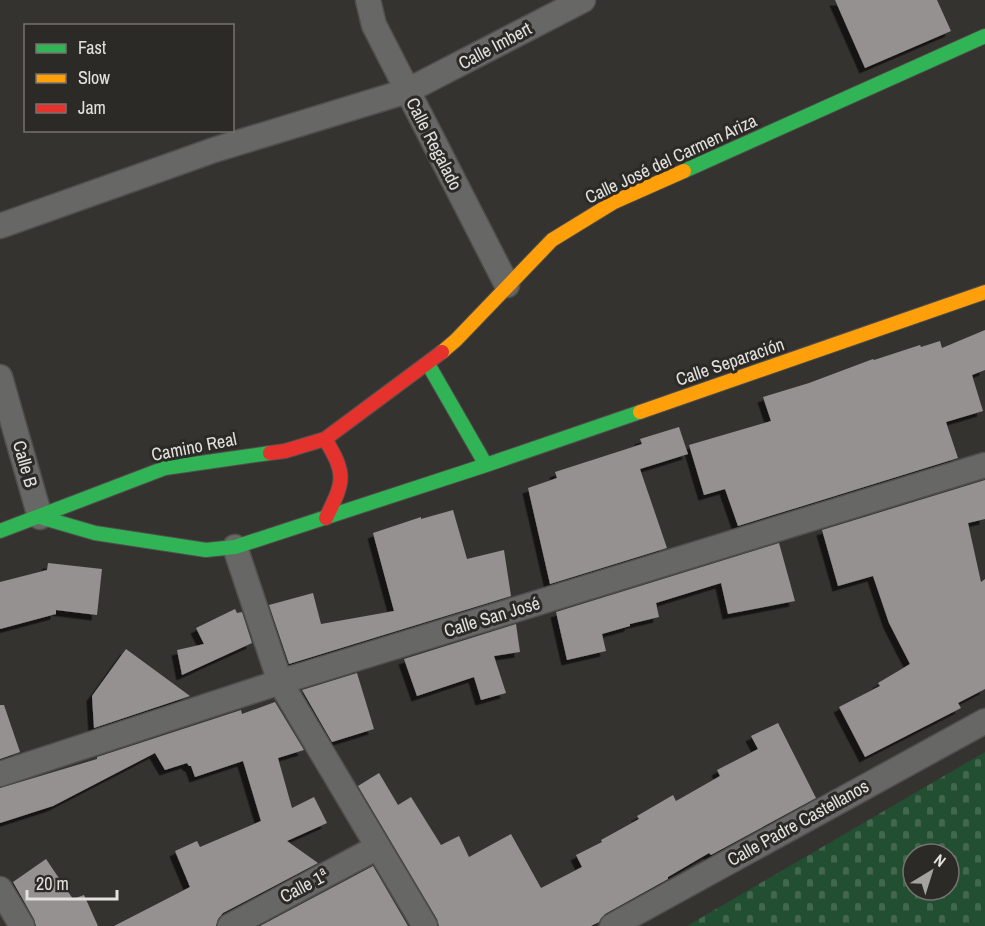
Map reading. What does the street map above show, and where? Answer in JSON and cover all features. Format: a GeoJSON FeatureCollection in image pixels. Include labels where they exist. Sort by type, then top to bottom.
{"type":"FeatureCollection","features":[{"type":"Feature","properties":{"kind":"street","name":"Calle Regalado"},"geometry":{"type":"LineString","coordinates":[[368,0],[374,25],[507,285]]}},
{"type":"Feature","properties":{"kind":"street","name":"Calle Imbert"},"geometry":{"type":"LineString","coordinates":[[0,226],[214,150],[407,92],[583,0]]}},
{"type":"Feature","properties":{"kind":"street","name":"Calle José del Carmen Ariza"},"geometry":{"type":"LineString","coordinates":[[325,439],[428,364],[456,340],[552,240],[614,202],[985,36]]}},
{"type":"Feature","properties":{"kind":"street","name":"Calle Separación"},"geometry":{"type":"LineString","coordinates":[[40,517],[95,533],[173,545],[206,550],[235,547],[486,465],[985,292]]}},
{"type":"Feature","properties":{"kind":"street"},"geometry":{"type":"LineString","coordinates":[[428,364],[486,465]]}},
{"type":"Feature","properties":{"kind":"street","name":"Calle B"},"geometry":{"type":"LineString","coordinates":[[0,377],[40,517]]}},
{"type":"Feature","properties":{"kind":"street"},"geometry":{"type":"LineString","coordinates":[[325,439],[340,463],[343,476],[326,518]]}},
{"type":"Feature","properties":{"kind":"street","name":"Camino Real"},"geometry":{"type":"LineString","coordinates":[[0,531],[165,468],[285,451],[325,439]]}},
{"type":"Feature","properties":{"kind":"street","name":"Calle San José"},"geometry":{"type":"LineString","coordinates":[[0,774],[280,682],[985,465]]}},
{"type":"Feature","properties":{"kind":"street"},"geometry":{"type":"LineString","coordinates":[[235,547],[280,682],[425,926]]}},
{"type":"Feature","properties":{"kind":"street","name":"Calle Padre Castellanos"},"geometry":{"type":"LineString","coordinates":[[612,926],[985,721]]}},
{"type":"Feature","properties":{"kind":"street","name":"Calle 1ª"},"geometry":{"type":"LineString","coordinates":[[230,926],[378,847]]}},
{"type":"Feature","properties":{"kind":"street"},"geometry":{"type":"LineString","coordinates":[[0,889],[22,926]]}},
{"type":"Feature","properties":{"kind":"green space"},"geometry":{"type":"Polygon","coordinates":[[[985,752],[985,926],[687,926],[985,752]]]}},
{"type":"Feature","properties":{"kind":"building"},"geometry":{"type":"Polygon","coordinates":[[[835,0],[937,0],[951,31],[865,68],[835,0]]]}},
{"type":"Feature","properties":{"kind":"building"},"geometry":{"type":"Polygon","coordinates":[[[985,330],[985,370],[972,375],[983,411],[946,422],[958,458],[738,526],[725,489],[704,495],[689,445],[771,421],[763,397],[920,345],[921,347],[940,341],[942,348],[985,330]]]}},
{"type":"Feature","properties":{"kind":"building"},"geometry":{"type":"Polygon","coordinates":[[[679,427],[688,454],[640,469],[667,548],[550,584],[528,488],[557,478],[555,472],[642,444],[640,439],[679,427]]]}},
{"type":"Feature","properties":{"kind":"building"},"geometry":{"type":"Polygon","coordinates":[[[985,480],[985,519],[968,523],[981,582],[985,579],[985,689],[958,703],[961,708],[865,757],[839,707],[880,686],[878,683],[910,664],[889,623],[873,576],[838,586],[822,530],[985,480]]]}},
{"type":"Feature","properties":{"kind":"building"},"geometry":{"type":"Polygon","coordinates":[[[453,510],[467,559],[504,550],[511,596],[289,664],[269,605],[313,593],[321,624],[394,611],[373,533],[421,517],[421,519],[453,510]]]}},
{"type":"Feature","properties":{"kind":"building"},"geometry":{"type":"Polygon","coordinates":[[[779,543],[795,601],[728,614],[721,583],[656,603],[659,617],[602,634],[606,651],[567,660],[556,612],[779,543]]]}},
{"type":"Feature","properties":{"kind":"building"},"geometry":{"type":"Polygon","coordinates":[[[48,563],[102,569],[97,615],[56,610],[56,614],[0,629],[0,582],[47,570],[48,563]]]}},
{"type":"Feature","properties":{"kind":"building"},"geometry":{"type":"Polygon","coordinates":[[[235,609],[237,613],[242,612],[252,643],[182,675],[177,650],[204,644],[196,628],[235,609]]]}},
{"type":"Feature","properties":{"kind":"building"},"geometry":{"type":"Polygon","coordinates":[[[516,624],[520,652],[494,656],[506,693],[481,700],[474,677],[417,696],[404,659],[516,624]]]}},
{"type":"Feature","properties":{"kind":"building"},"geometry":{"type":"Polygon","coordinates":[[[126,649],[190,696],[94,728],[92,696],[126,649]]]}},
{"type":"Feature","properties":{"kind":"building"},"geometry":{"type":"Polygon","coordinates":[[[357,673],[374,729],[332,742],[302,690],[357,673]]]}},
{"type":"Feature","properties":{"kind":"building"},"geometry":{"type":"Polygon","coordinates":[[[275,702],[304,750],[278,758],[292,808],[314,797],[327,823],[287,841],[318,863],[223,913],[216,926],[114,926],[190,887],[175,851],[197,841],[200,847],[261,821],[243,761],[195,777],[191,766],[187,763],[165,770],[155,753],[53,806],[0,823],[0,788],[97,759],[97,757],[241,710],[242,714],[275,702]]]}},
{"type":"Feature","properties":{"kind":"building"},"geometry":{"type":"Polygon","coordinates":[[[0,705],[4,705],[20,752],[0,759],[0,705]]]}},
{"type":"Feature","properties":{"kind":"building"},"geometry":{"type":"Polygon","coordinates":[[[778,723],[816,798],[711,855],[709,853],[605,914],[599,922],[591,926],[439,926],[358,786],[379,773],[398,805],[411,797],[441,845],[459,836],[469,857],[511,834],[541,888],[582,867],[576,855],[639,819],[637,816],[673,795],[676,801],[720,776],[717,770],[758,749],[751,736],[778,723]]]}},
{"type":"Feature","properties":{"kind":"building"},"geometry":{"type":"Polygon","coordinates":[[[46,859],[73,899],[84,895],[98,926],[36,926],[13,882],[46,859]]]}},
{"type":"Feature","properties":{"kind":"building"},"geometry":{"type":"Polygon","coordinates":[[[373,866],[408,926],[260,926],[373,866]]]}},
{"type":"Feature","properties":{"kind":"traffic: fast"},"geometry":{"type":"LineString","coordinates":[[684,171],[985,36]]}},
{"type":"Feature","properties":{"kind":"traffic: fast"},"geometry":{"type":"LineString","coordinates":[[428,364],[486,465]]}},
{"type":"Feature","properties":{"kind":"traffic: fast"},"geometry":{"type":"LineString","coordinates":[[40,517],[95,533],[206,550],[235,547],[640,412]]}},
{"type":"Feature","properties":{"kind":"traffic: fast"},"geometry":{"type":"LineString","coordinates":[[0,531],[165,468],[270,453]]}},
{"type":"Feature","properties":{"kind":"traffic: slow"},"geometry":{"type":"LineString","coordinates":[[442,352],[552,240],[614,202],[684,171]]}},
{"type":"Feature","properties":{"kind":"traffic: slow"},"geometry":{"type":"LineString","coordinates":[[640,412],[985,292]]}},
{"type":"Feature","properties":{"kind":"traffic: jam"},"geometry":{"type":"LineString","coordinates":[[270,453],[325,439],[442,352]]}},
{"type":"Feature","properties":{"kind":"traffic: jam"},"geometry":{"type":"LineString","coordinates":[[325,439],[340,470],[337,495],[326,518]]}}]}
